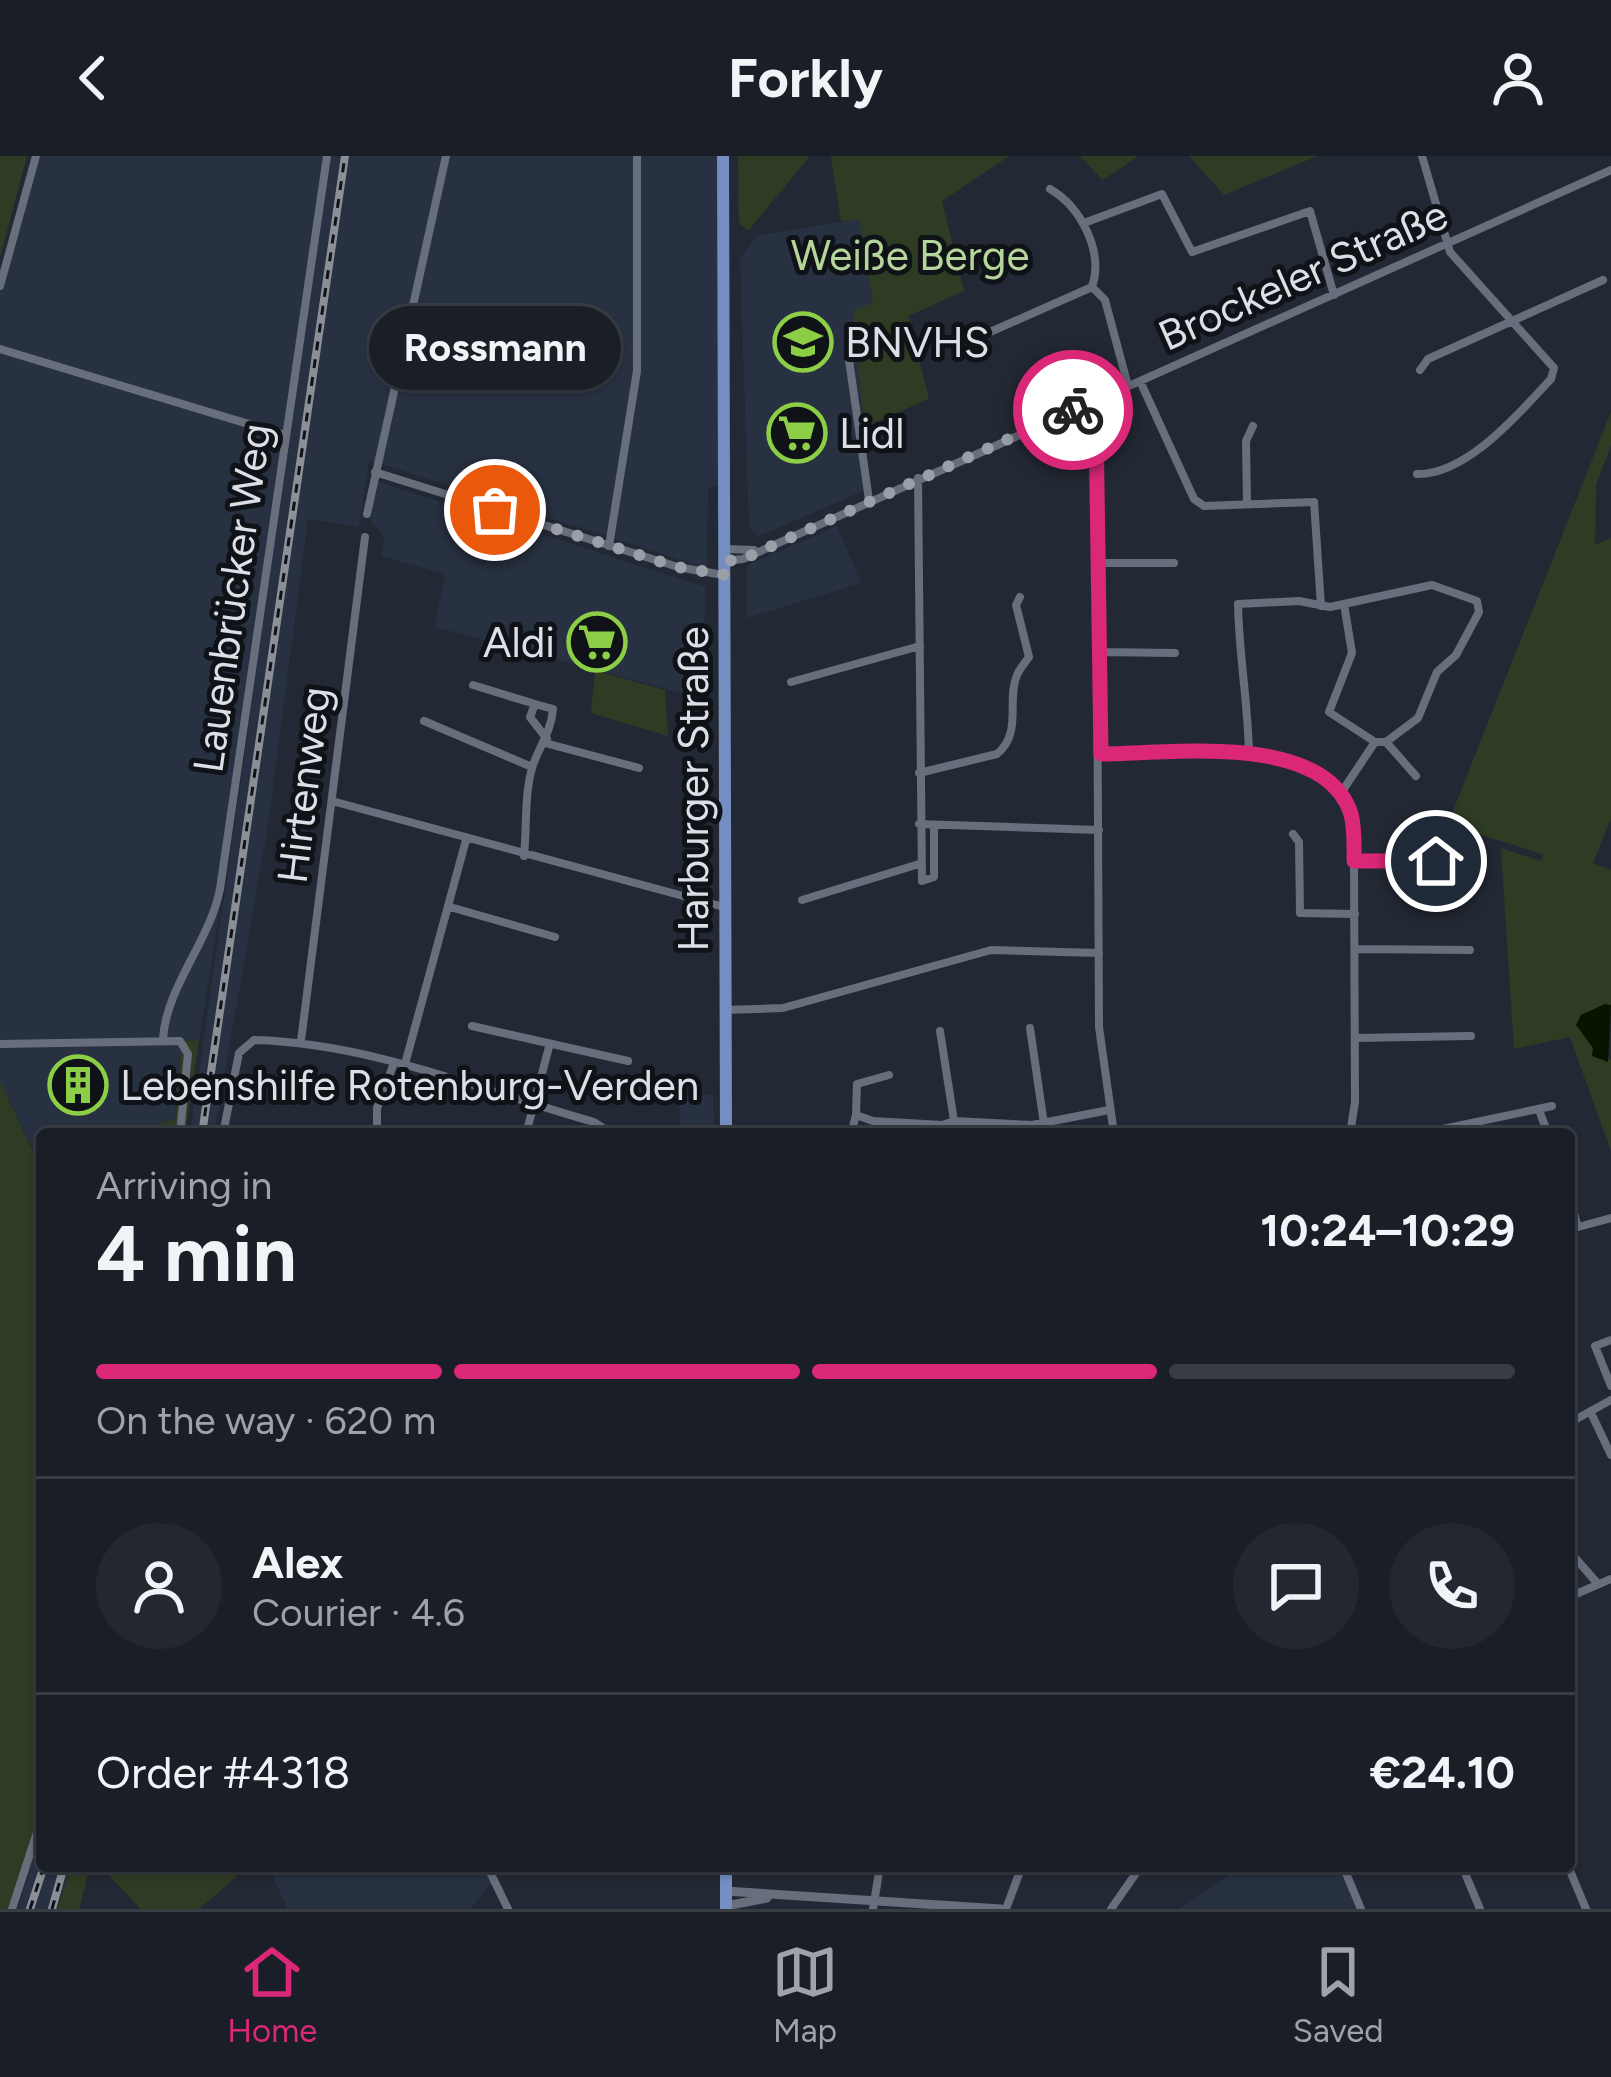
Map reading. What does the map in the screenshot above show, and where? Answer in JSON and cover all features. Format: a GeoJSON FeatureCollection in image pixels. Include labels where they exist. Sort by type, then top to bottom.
{"type":"FeatureCollection","features":[{"type":"Feature","properties":{"kind":"main road","name":"Harburger Straße"},"geometry":{"type":"LineString","coordinates":[[724,156],[726,1128]]}},
{"type":"Feature","properties":{"kind":"main road"},"geometry":{"type":"LineString","coordinates":[[725,1872],[726,1908]]}},
{"type":"Feature","properties":{"kind":"street"},"geometry":{"type":"LineString","coordinates":[[0,286],[36,156]]}},
{"type":"Feature","properties":{"kind":"street","name":"Lauenbrücker Weg"},"geometry":{"type":"LineString","coordinates":[[163,1039],[165,1019],[216,911],[326,156]]}},
{"type":"Feature","properties":{"kind":"street"},"geometry":{"type":"LineString","coordinates":[[367,514],[446,156]]}},
{"type":"Feature","properties":{"kind":"street"},"geometry":{"type":"LineString","coordinates":[[610,546],[637,371],[637,156]]}},
{"type":"Feature","properties":{"kind":"street"},"geometry":{"type":"LineString","coordinates":[[1417,474],[1434,474],[1479,446],[1551,379],[1552,363],[1446,245],[1422,156]]}},
{"type":"Feature","properties":{"kind":"street","name":"Brockeler Straße"},"geometry":{"type":"LineString","coordinates":[[726,562],[743,559],[1611,170]]}},
{"type":"Feature","properties":{"kind":"street"},"geometry":{"type":"LineString","coordinates":[[1050,189],[1084,223],[1097,266],[1092,287]]}},
{"type":"Feature","properties":{"kind":"street"},"geometry":{"type":"LineString","coordinates":[[1084,223],[1162,194],[1192,251],[1310,211],[1334,295]]}},
{"type":"Feature","properties":{"kind":"street"},"geometry":{"type":"LineString","coordinates":[[1420,370],[1428,359],[1603,280]]}},
{"type":"Feature","properties":{"kind":"street"},"geometry":{"type":"LineString","coordinates":[[980,345],[981,336],[1092,287]]}},
{"type":"Feature","properties":{"kind":"street"},"geometry":{"type":"LineString","coordinates":[[1092,287],[1105,300],[1128,386]]}},
{"type":"Feature","properties":{"kind":"street"},"geometry":{"type":"LineString","coordinates":[[0,350],[285,435]]}},
{"type":"Feature","properties":{"kind":"street"},"geometry":{"type":"LineString","coordinates":[[849,360],[869,500]]}},
{"type":"Feature","properties":{"kind":"street"},"geometry":{"type":"LineString","coordinates":[[1140,381],[1194,500],[1204,506],[1313,502],[1321,606]]}},
{"type":"Feature","properties":{"kind":"street"},"geometry":{"type":"LineString","coordinates":[[1090,403],[1096,420],[1099,563],[1100,1038],[1113,1128]]}},
{"type":"Feature","properties":{"kind":"street"},"geometry":{"type":"LineString","coordinates":[[1247,504],[1246,441],[1253,426]]}},
{"type":"Feature","properties":{"kind":"street"},"geometry":{"type":"LineString","coordinates":[[374,472],[706,575],[726,562]]}},
{"type":"Feature","properties":{"kind":"street"},"geometry":{"type":"LineString","coordinates":[[918,478],[922,881],[934,877],[934,826]]}},
{"type":"Feature","properties":{"kind":"street","name":"Hirtenweg"},"geometry":{"type":"LineString","coordinates":[[301,1041],[365,537]]}},
{"type":"Feature","properties":{"kind":"street"},"geometry":{"type":"LineString","coordinates":[[1099,563],[1174,563]]}},
{"type":"Feature","properties":{"kind":"street"},"geometry":{"type":"LineString","coordinates":[[1249,754],[1248,676],[1239,663],[1238,604],[1344,604],[1432,584],[1478,601],[1479,612],[1456,655],[1437,672],[1418,718],[1381,742],[1341,794]]}},
{"type":"Feature","properties":{"kind":"street"},"geometry":{"type":"LineString","coordinates":[[919,773],[998,754],[1006,746],[1014,723],[1016,677],[1029,657],[1016,605],[1020,597]]}},
{"type":"Feature","properties":{"kind":"street"},"geometry":{"type":"LineString","coordinates":[[1344,604],[1352,653],[1329,712],[1381,742],[1416,776]]}},
{"type":"Feature","properties":{"kind":"street"},"geometry":{"type":"LineString","coordinates":[[791,682],[920,646]]}},
{"type":"Feature","properties":{"kind":"street"},"geometry":{"type":"LineString","coordinates":[[1099,652],[1175,653]]}},
{"type":"Feature","properties":{"kind":"street"},"geometry":{"type":"LineString","coordinates":[[473,685],[553,710],[546,741],[532,766],[524,856]]}},
{"type":"Feature","properties":{"kind":"street"},"geometry":{"type":"LineString","coordinates":[[535,704],[530,717],[546,741],[639,768]]}},
{"type":"Feature","properties":{"kind":"street"},"geometry":{"type":"LineString","coordinates":[[424,721],[532,766]]}},
{"type":"Feature","properties":{"kind":"street"},"geometry":{"type":"LineString","coordinates":[[1101,754],[1249,754],[1304,766],[1341,794],[1351,814],[1354,861],[1353,1128]]}},
{"type":"Feature","properties":{"kind":"street"},"geometry":{"type":"LineString","coordinates":[[332,801],[727,908]]}},
{"type":"Feature","properties":{"kind":"street"},"geometry":{"type":"LineString","coordinates":[[919,824],[1099,830]]}},
{"type":"Feature","properties":{"kind":"street"},"geometry":{"type":"LineString","coordinates":[[1293,834],[1299,842],[1300,913],[1354,914]]}},
{"type":"Feature","properties":{"kind":"street"},"geometry":{"type":"LineString","coordinates":[[377,1128],[377,1108],[400,1063],[466,841]]}},
{"type":"Feature","properties":{"kind":"street"},"geometry":{"type":"LineString","coordinates":[[1354,861],[1471,862]]}},
{"type":"Feature","properties":{"kind":"street"},"geometry":{"type":"LineString","coordinates":[[802,900],[919,864]]}},
{"type":"Feature","properties":{"kind":"street"},"geometry":{"type":"LineString","coordinates":[[449,907],[555,937]]}},
{"type":"Feature","properties":{"kind":"street"},"geometry":{"type":"LineString","coordinates":[[1355,949],[1470,950]]}},
{"type":"Feature","properties":{"kind":"street"},"geometry":{"type":"LineString","coordinates":[[726,1010],[783,1008],[991,950],[1099,953]]}},
{"type":"Feature","properties":{"kind":"street"},"geometry":{"type":"LineString","coordinates":[[472,1027],[628,1061]]}},
{"type":"Feature","properties":{"kind":"street"},"geometry":{"type":"LineString","coordinates":[[1030,1028],[1044,1124]]}},
{"type":"Feature","properties":{"kind":"street"},"geometry":{"type":"LineString","coordinates":[[940,1031],[954,1121]]}},
{"type":"Feature","properties":{"kind":"street"},"geometry":{"type":"LineString","coordinates":[[1355,1038],[1471,1036]]}},
{"type":"Feature","properties":{"kind":"street"},"geometry":{"type":"LineString","coordinates":[[224,1128],[241,1047],[249,1040],[301,1041],[400,1063],[603,1128]]}},
{"type":"Feature","properties":{"kind":"street"},"geometry":{"type":"LineString","coordinates":[[0,1044],[180,1041],[188,1054],[181,1128]]}},
{"type":"Feature","properties":{"kind":"street"},"geometry":{"type":"LineString","coordinates":[[527,1128],[549,1047]]}},
{"type":"Feature","properties":{"kind":"street"},"geometry":{"type":"LineString","coordinates":[[853,1128],[857,1084],[889,1075]]}},
{"type":"Feature","properties":{"kind":"street"},"geometry":{"type":"LineString","coordinates":[[1459,1128],[1552,1106]]}},
{"type":"Feature","properties":{"kind":"street"},"geometry":{"type":"LineString","coordinates":[[945,1128],[954,1121],[1044,1124],[1109,1110]]}},
{"type":"Feature","properties":{"kind":"street"},"geometry":{"type":"LineString","coordinates":[[1540,1110],[1546,1128]]}},
{"type":"Feature","properties":{"kind":"street"},"geometry":{"type":"LineString","coordinates":[[856,1115],[927,1128]]}},
{"type":"Feature","properties":{"kind":"street"},"geometry":{"type":"LineString","coordinates":[[1575,1217],[1578,1227],[1611,1218]]}},
{"type":"Feature","properties":{"kind":"street"},"geometry":{"type":"LineString","coordinates":[[1611,1340],[1595,1346],[1611,1386]]}},
{"type":"Feature","properties":{"kind":"street"},"geometry":{"type":"LineString","coordinates":[[1575,1421],[1611,1400]]}},
{"type":"Feature","properties":{"kind":"street"},"geometry":{"type":"LineString","coordinates":[[1592,1415],[1611,1455]]}},
{"type":"Feature","properties":{"kind":"street"},"geometry":{"type":"LineString","coordinates":[[1575,1558],[1598,1584]]}},
{"type":"Feature","properties":{"kind":"street"},"geometry":{"type":"LineString","coordinates":[[1575,1594],[1611,1579]]}},
{"type":"Feature","properties":{"kind":"street"},"geometry":{"type":"LineString","coordinates":[[13,1909],[36,1835]]}},
{"type":"Feature","properties":{"kind":"street"},"geometry":{"type":"LineString","coordinates":[[490,1872],[508,1909]]}},
{"type":"Feature","properties":{"kind":"street"},"geometry":{"type":"LineString","coordinates":[[874,1906],[879,1872]]}},
{"type":"Feature","properties":{"kind":"street"},"geometry":{"type":"LineString","coordinates":[[725,1891],[874,1906],[1003,1909],[1019,1872]]}},
{"type":"Feature","properties":{"kind":"street"},"geometry":{"type":"LineString","coordinates":[[1112,1909],[1137,1872]]}},
{"type":"Feature","properties":{"kind":"street"},"geometry":{"type":"LineString","coordinates":[[1345,1872],[1361,1909]]}},
{"type":"Feature","properties":{"kind":"street"},"geometry":{"type":"LineString","coordinates":[[1465,1872],[1480,1909]]}},
{"type":"Feature","properties":{"kind":"street"},"geometry":{"type":"LineString","coordinates":[[1571,1872],[1586,1909]]}},
{"type":"Feature","properties":{"kind":"street"},"geometry":{"type":"LineString","coordinates":[[726,1908],[772,1897]]}},
{"type":"Feature","properties":{"kind":"shaded area"},"geometry":{"type":"Polygon","coordinates":[[[38,156],[717,156],[719,485],[708,488],[707,565],[369,460],[359,527],[308,519],[267,831],[215,1128],[191,1128],[256,675],[199,1040],[182,1041],[175,1119],[145,1128],[36,1128],[36,1156],[0,1081],[0,293],[38,156]]]}},
{"type":"Feature","properties":{"kind":"shaded area"},"geometry":{"type":"Polygon","coordinates":[[[859,219],[873,304],[853,311],[870,488],[759,536],[749,528],[740,259],[757,236],[859,219]]]}},
{"type":"Feature","properties":{"kind":"shaded area"},"geometry":{"type":"Polygon","coordinates":[[[376,481],[705,587],[704,699],[435,627],[445,574],[381,556],[384,537],[371,521],[376,481]]]}},
{"type":"Feature","properties":{"kind":"shaded area"},"geometry":{"type":"Polygon","coordinates":[[[837,526],[861,583],[747,618],[747,565],[837,526]]]}},
{"type":"Feature","properties":{"kind":"shaded area"},"geometry":{"type":"Polygon","coordinates":[[[1611,1005],[1608,1062],[1592,1056],[1593,1048],[1576,1025],[1581,1015],[1611,1005]]]}},
{"type":"Feature","properties":{"kind":"shaded area"},"geometry":{"type":"Polygon","coordinates":[[[679,1095],[713,1095],[714,1128],[680,1128],[679,1095]]]}},
{"type":"Feature","properties":{"kind":"shaded area"},"geometry":{"type":"Polygon","coordinates":[[[36,1848],[36,1872],[70,1872],[57,1909],[18,1909],[36,1848]]]}},
{"type":"Feature","properties":{"kind":"shaded area"},"geometry":{"type":"Polygon","coordinates":[[[272,1872],[489,1872],[493,1881],[470,1909],[287,1909],[272,1872]]]}},
{"type":"Feature","properties":{"kind":"shaded area"},"geometry":{"type":"Polygon","coordinates":[[[1233,1872],[1342,1872],[1359,1909],[1180,1909],[1233,1872]]]}},
{"type":"Feature","properties":{"kind":"green space"},"geometry":{"type":"Polygon","coordinates":[[[0,156],[27,156],[0,257],[0,156]]]}},
{"type":"Feature","properties":{"kind":"green space","name":"Weiße Berge"},"geometry":{"type":"Polygon","coordinates":[[[738,156],[810,156],[748,231],[739,223],[738,156]]]}},
{"type":"Feature","properties":{"kind":"green space","name":"Weiße Berge"},"geometry":{"type":"Polygon","coordinates":[[[831,156],[1009,156],[942,201],[964,291],[908,316],[929,399],[864,427],[853,310],[873,303],[859,220],[841,221],[831,156]]]}},
{"type":"Feature","properties":{"kind":"green space","name":"Weiße Berge"},"geometry":{"type":"Polygon","coordinates":[[[1080,156],[1138,156],[1103,180],[1080,156]]]}},
{"type":"Feature","properties":{"kind":"green space"},"geometry":{"type":"Polygon","coordinates":[[[1189,156],[1317,156],[1224,195],[1189,156]]]}},
{"type":"Feature","properties":{"kind":"green space"},"geometry":{"type":"Polygon","coordinates":[[[1611,412],[1611,445],[1596,485],[1595,545],[1611,538],[1611,818],[1593,863],[1611,870],[1611,1005],[1581,1015],[1584,1035],[1611,1060],[1611,1151],[1570,1037],[1514,1049],[1501,848],[1541,861],[1543,854],[1452,826],[1451,816],[1611,412]]]}},
{"type":"Feature","properties":{"kind":"green space"},"geometry":{"type":"Polygon","coordinates":[[[595,671],[665,690],[668,736],[591,713],[595,671]]]}},
{"type":"Feature","properties":{"kind":"green space"},"geometry":{"type":"Polygon","coordinates":[[[199,1040],[186,1128],[145,1128],[175,1119],[182,1041],[199,1040]]]}},
{"type":"Feature","properties":{"kind":"green space"},"geometry":{"type":"Polygon","coordinates":[[[0,1081],[36,1158],[36,1826],[9,1909],[0,1909],[0,1081]]]}},
{"type":"Feature","properties":{"kind":"green space"},"geometry":{"type":"Polygon","coordinates":[[[70,1872],[88,1872],[79,1909],[57,1909],[70,1872]]]}},
{"type":"Feature","properties":{"kind":"green space"},"geometry":{"type":"Polygon","coordinates":[[[106,1872],[241,1872],[199,1909],[141,1909],[106,1872]]]}},
{"type":"Feature","properties":{"kind":"railway"},"geometry":{"type":"LineString","coordinates":[[203,1128],[345,156]]}},
{"type":"Feature","properties":{"kind":"railway"},"geometry":{"type":"LineString","coordinates":[[30,1909],[42,1872]]}},
{"type":"Feature","properties":{"kind":"railway"},"geometry":{"type":"LineString","coordinates":[[52,1909],[62,1872]]}},
{"type":"Feature","properties":{"kind":"way so far"},"geometry":{"type":"LineString","coordinates":[[495,510],[706,575],[727,575],[727,561],[750,556],[1073,410]]}},
{"type":"Feature","properties":{"kind":"place","name":"BNVHS"},"geometry":{"type":"Point","coordinates":[803,342]}},
{"type":"Feature","properties":{"kind":"place","name":"Lidl"},"geometry":{"type":"Point","coordinates":[797,433]}},
{"type":"Feature","properties":{"kind":"place","name":"Rossmann"},"geometry":{"type":"Point","coordinates":[495,510]}},
{"type":"Feature","properties":{"kind":"place","name":"Aldi"},"geometry":{"type":"Point","coordinates":[597,642]}},
{"type":"Feature","properties":{"kind":"place","name":"Lebenshilfe Rotenburg-Verden"},"geometry":{"type":"Point","coordinates":[78,1085]}},
{"type":"Feature","properties":{"kind":"route"},"geometry":{"type":"LineString","coordinates":[[1073,410],[1090,403],[1096,420],[1101,754],[1249,754],[1290,760],[1318,773],[1341,794],[1353,824],[1354,861],[1436,861]]}}]}
